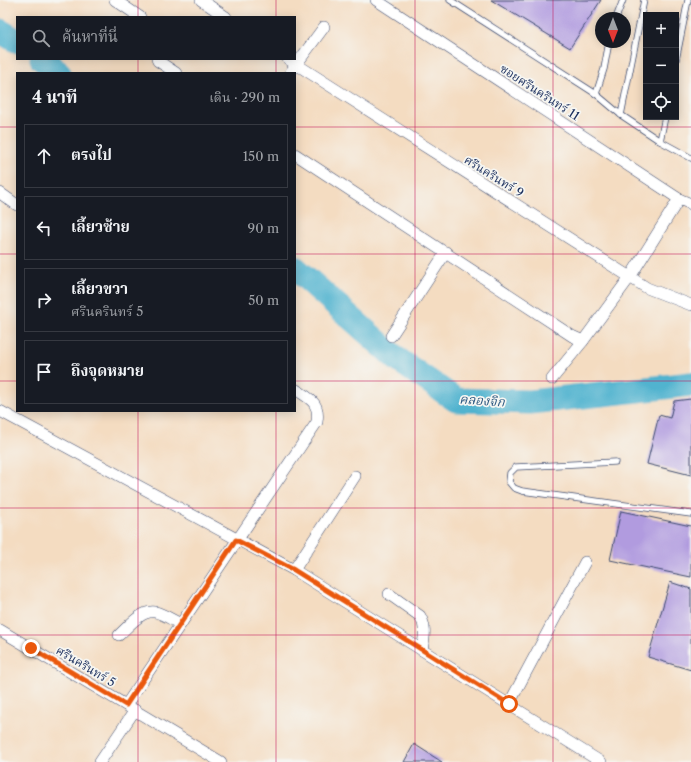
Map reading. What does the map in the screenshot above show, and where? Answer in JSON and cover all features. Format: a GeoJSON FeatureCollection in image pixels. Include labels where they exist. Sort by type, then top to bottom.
{"type":"FeatureCollection","features":[{"type":"Feature","properties":{"kind":"street"},"geometry":{"type":"LineString","coordinates":[[115,0],[139,16]]}},
{"type":"Feature","properties":{"kind":"street"},"geometry":{"type":"LineString","coordinates":[[201,0],[225,16]]}},
{"type":"Feature","properties":{"kind":"street","name":"ซอยศรีนครินทร์ 11"},"geometry":{"type":"LineString","coordinates":[[376,0],[679,199],[691,204]]}},
{"type":"Feature","properties":{"kind":"street"},"geometry":{"type":"LineString","coordinates":[[292,66],[324,27]]}},
{"type":"Feature","properties":{"kind":"street"},"geometry":{"type":"LineString","coordinates":[[158,60],[174,72]]}},
{"type":"Feature","properties":{"kind":"street","name":"ศรีนครินทร์ 9"},"geometry":{"type":"LineString","coordinates":[[292,66],[630,278],[647,288],[691,305]]}},
{"type":"Feature","properties":{"kind":"street"},"geometry":{"type":"LineString","coordinates":[[296,155],[572,336],[583,341]]}},
{"type":"Feature","properties":{"kind":"street"},"geometry":{"type":"LineString","coordinates":[[2,196],[16,204]]}},
{"type":"Feature","properties":{"kind":"street"},"geometry":{"type":"LineString","coordinates":[[552,379],[583,341],[630,278],[679,199]]}},
{"type":"Feature","properties":{"kind":"street"},"geometry":{"type":"LineString","coordinates":[[391,336],[446,252]]}},
{"type":"Feature","properties":{"kind":"street"},"geometry":{"type":"LineString","coordinates":[[100,762],[181,624],[236,540],[317,422],[318,413],[314,402],[296,390]]}},
{"type":"Feature","properties":{"kind":"street"},"geometry":{"type":"LineString","coordinates":[[0,411],[236,540],[294,570],[602,762]]}},
{"type":"Feature","properties":{"kind":"street"},"geometry":{"type":"LineString","coordinates":[[294,570],[355,476]]}},
{"type":"Feature","properties":{"kind":"street"},"geometry":{"type":"LineString","coordinates":[[509,704],[585,562]]}},
{"type":"Feature","properties":{"kind":"street"},"geometry":{"type":"LineString","coordinates":[[389,594],[420,616],[424,622],[425,632],[422,650]]}},
{"type":"Feature","properties":{"kind":"street"},"geometry":{"type":"LineString","coordinates":[[119,635],[145,613],[155,612],[181,624]]}},
{"type":"Feature","properties":{"kind":"street","name":"ศรีนครินทร์ 5"},"geometry":{"type":"LineString","coordinates":[[1,634],[131,708],[214,760]]}},
{"type":"Feature","properties":{"kind":"lane"},"geometry":{"type":"LineString","coordinates":[[450,0],[596,94],[621,115],[660,141],[691,158]]}},
{"type":"Feature","properties":{"kind":"lane"},"geometry":{"type":"LineString","coordinates":[[618,12],[623,0]]}},
{"type":"Feature","properties":{"kind":"lane"},"geometry":{"type":"LineString","coordinates":[[621,115],[644,0]]}},
{"type":"Feature","properties":{"kind":"lane"},"geometry":{"type":"LineString","coordinates":[[678,48],[688,0]]}},
{"type":"Feature","properties":{"kind":"lane"},"geometry":{"type":"LineString","coordinates":[[596,94],[604,69],[608,48]]}},
{"type":"Feature","properties":{"kind":"lane"},"geometry":{"type":"LineString","coordinates":[[660,141],[664,120]]}},
{"type":"Feature","properties":{"kind":"lane"},"geometry":{"type":"LineString","coordinates":[[615,462],[516,467],[510,473],[509,482],[514,488],[522,491],[691,514]]}},
{"type":"Feature","properties":{"kind":"building"},"geometry":{"type":"Polygon","coordinates":[[[491,0],[601,0],[570,48],[491,0]]]}},
{"type":"Feature","properties":{"kind":"building"},"geometry":{"type":"Polygon","coordinates":[[[691,399],[691,475],[647,464],[659,415],[670,418],[674,401],[691,399]]]}},
{"type":"Feature","properties":{"kind":"building"},"geometry":{"type":"Polygon","coordinates":[[[621,511],[691,526],[691,577],[610,560],[621,511]]]}},
{"type":"Feature","properties":{"kind":"building"},"geometry":{"type":"Polygon","coordinates":[[[670,582],[691,589],[691,670],[648,657],[670,582]]]}},
{"type":"Feature","properties":{"kind":"building"},"geometry":{"type":"Polygon","coordinates":[[[414,744],[442,762],[404,762],[414,744]]]}},
{"type":"Feature","properties":{"kind":"waterway","name":"คลองจิก"},"geometry":{"type":"LineString","coordinates":[[0,31],[16,40]]}},
{"type":"Feature","properties":{"kind":"waterway","name":"คลองจิก"},"geometry":{"type":"LineString","coordinates":[[43,60],[58,72]]}},
{"type":"Feature","properties":{"kind":"waterway","name":"คลองจิก"},"geometry":{"type":"LineString","coordinates":[[296,269],[397,359],[456,400],[530,402],[691,384]]}},
{"type":"Feature","properties":{"kind":"route"},"geometry":{"type":"LineString","coordinates":[[31,648],[126,705],[236,540],[294,570],[509,704]]}}]}
